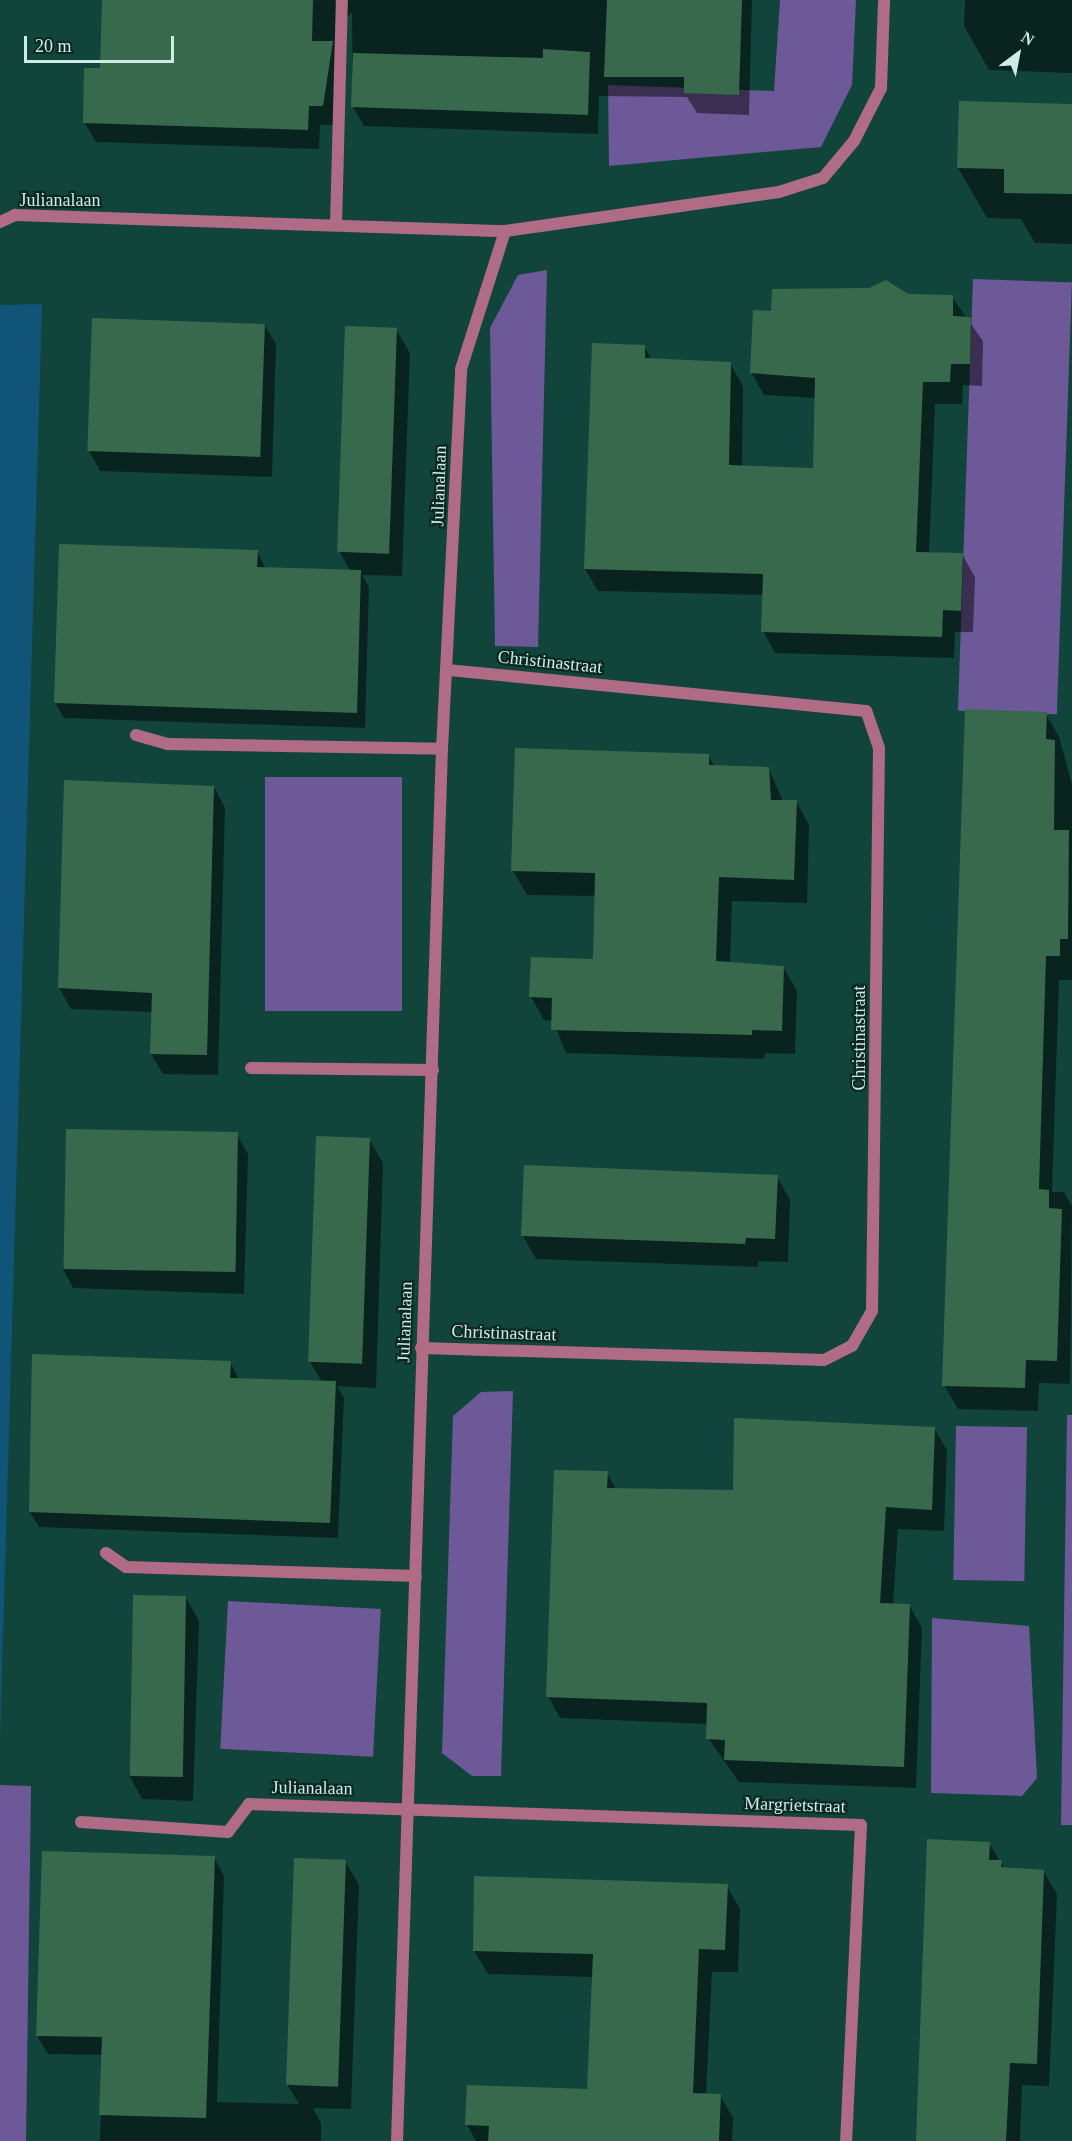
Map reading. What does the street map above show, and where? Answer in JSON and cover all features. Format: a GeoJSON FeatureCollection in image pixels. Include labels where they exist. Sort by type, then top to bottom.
{"type":"FeatureCollection","features":[{"type":"Feature","properties":{"kind":"street"},"geometry":{"type":"LineString","coordinates":[[336,225],[342,0]]}},
{"type":"Feature","properties":{"kind":"street","name":"Julianalaan"},"geometry":{"type":"LineString","coordinates":[[0,222],[15,215],[505,231],[778,192],[823,178],[854,141],[881,88],[884,0]]}},
{"type":"Feature","properties":{"kind":"street","name":"Julianalaan"},"geometry":{"type":"LineString","coordinates":[[396,2141],[411,1808],[421,1348],[433,1070],[442,749],[449,670],[461,369],[505,231]]}},
{"type":"Feature","properties":{"kind":"street","name":"Christinastraat"},"geometry":{"type":"LineString","coordinates":[[421,1348],[824,1360],[852,1346],[872,1311],[879,748],[866,711],[449,670]]}},
{"type":"Feature","properties":{"kind":"street"},"geometry":{"type":"LineString","coordinates":[[136,735],[167,744],[442,749]]}},
{"type":"Feature","properties":{"kind":"street"},"geometry":{"type":"LineString","coordinates":[[251,1068],[433,1070]]}},
{"type":"Feature","properties":{"kind":"street"},"geometry":{"type":"LineString","coordinates":[[106,1553],[126,1567],[416,1576]]}},
{"type":"Feature","properties":{"kind":"street","name":"Julianalaan"},"geometry":{"type":"LineString","coordinates":[[81,1822],[228,1832],[249,1804],[411,1808]]}},
{"type":"Feature","properties":{"kind":"street","name":"Margrietstraat"},"geometry":{"type":"LineString","coordinates":[[411,1808],[861,1825],[846,2141]]}},
{"type":"Feature","properties":{"kind":"shaded area"},"geometry":{"type":"Polygon","coordinates":[[[780,0],[856,0],[852,85],[821,147],[609,166],[608,85],[774,91],[780,0]]]}},
{"type":"Feature","properties":{"kind":"shaded area"},"geometry":{"type":"Polygon","coordinates":[[[547,270],[538,647],[495,646],[490,328],[518,275],[547,270]]]}},
{"type":"Feature","properties":{"kind":"shaded area"},"geometry":{"type":"Polygon","coordinates":[[[973,279],[1072,282],[1057,714],[958,711],[973,279]]]}},
{"type":"Feature","properties":{"kind":"shaded area"},"geometry":{"type":"Polygon","coordinates":[[[265,777],[402,777],[402,1011],[265,1011],[265,777]]]}},
{"type":"Feature","properties":{"kind":"shaded area"},"geometry":{"type":"Polygon","coordinates":[[[513,1391],[501,1776],[472,1776],[442,1753],[453,1416],[481,1392],[513,1391]]]}},
{"type":"Feature","properties":{"kind":"shaded area"},"geometry":{"type":"Polygon","coordinates":[[[1067,1415],[1072,1415],[1072,1825],[1061,1825],[1067,1415]]]}},
{"type":"Feature","properties":{"kind":"shaded area"},"geometry":{"type":"Polygon","coordinates":[[[956,1426],[1027,1427],[1024,1581],[953,1580],[956,1426]]]}},
{"type":"Feature","properties":{"kind":"shaded area"},"geometry":{"type":"Polygon","coordinates":[[[228,1601],[381,1609],[373,1757],[220,1749],[228,1601]]]}},
{"type":"Feature","properties":{"kind":"shaded area"},"geometry":{"type":"Polygon","coordinates":[[[932,1618],[1029,1626],[1037,1778],[1022,1796],[931,1793],[932,1618]]]}},
{"type":"Feature","properties":{"kind":"shaded area"},"geometry":{"type":"Polygon","coordinates":[[[0,1785],[31,1786],[26,2141],[0,2141],[0,1785]]]}},
{"type":"Feature","properties":{"kind":"water"},"geometry":{"type":"Polygon","coordinates":[[[42,304],[0,1739],[0,305],[42,304]]]}},
{"type":"Feature","properties":{"kind":"building"},"geometry":{"type":"Polygon","coordinates":[[[102,0],[313,0],[312,41],[333,41],[323,106],[309,106],[308,130],[83,123],[84,68],[100,68],[102,0]]]}},
{"type":"Feature","properties":{"kind":"building"},"geometry":{"type":"Polygon","coordinates":[[[607,0],[742,0],[739,95],[684,93],[684,77],[604,77],[607,0]]]}},
{"type":"Feature","properties":{"kind":"building"},"geometry":{"type":"Polygon","coordinates":[[[543,49],[590,52],[588,115],[351,107],[353,53],[543,58],[543,49]]]}},
{"type":"Feature","properties":{"kind":"building"},"geometry":{"type":"Polygon","coordinates":[[[959,101],[1072,104],[1072,194],[1004,193],[1004,169],[957,168],[959,101]]]}},
{"type":"Feature","properties":{"kind":"building"},"geometry":{"type":"Polygon","coordinates":[[[886,280],[908,294],[953,295],[953,316],[971,317],[970,364],[951,364],[950,382],[923,382],[916,552],[963,553],[961,611],[943,610],[942,637],[761,632],[763,574],[584,569],[592,343],[645,345],[645,358],[731,362],[729,465],[813,468],[815,378],[750,373],[753,310],[771,311],[772,289],[869,288],[886,280]]]}},
{"type":"Feature","properties":{"kind":"building"},"geometry":{"type":"Polygon","coordinates":[[[92,318],[265,324],[260,457],[87,451],[92,318]]]}},
{"type":"Feature","properties":{"kind":"building"},"geometry":{"type":"Polygon","coordinates":[[[345,326],[397,328],[389,554],[337,552],[345,326]]]}},
{"type":"Feature","properties":{"kind":"building"},"geometry":{"type":"Polygon","coordinates":[[[59,544],[258,550],[257,567],[361,570],[357,713],[54,703],[59,544]]]}},
{"type":"Feature","properties":{"kind":"building"},"geometry":{"type":"Polygon","coordinates":[[[965,709],[1047,712],[1046,739],[1055,740],[1054,830],[1069,830],[1068,939],[1060,939],[1060,956],[1046,956],[1039,1189],[1049,1190],[1049,1208],[1062,1209],[1057,1361],[1026,1360],[1025,1388],[942,1386],[965,709]]]}},
{"type":"Feature","properties":{"kind":"building"},"geometry":{"type":"Polygon","coordinates":[[[515,748],[709,754],[709,765],[769,767],[771,800],[797,800],[794,880],[719,877],[716,961],[784,966],[782,1031],[752,1030],[752,1035],[551,1030],[552,998],[529,997],[531,957],[593,959],[595,873],[511,871],[515,748]]]}},
{"type":"Feature","properties":{"kind":"building"},"geometry":{"type":"Polygon","coordinates":[[[64,780],[214,786],[207,1055],[150,1054],[152,993],[58,988],[64,780]]]}},
{"type":"Feature","properties":{"kind":"building"},"geometry":{"type":"Polygon","coordinates":[[[66,1129],[238,1132],[236,1272],[64,1269],[66,1129]]]}},
{"type":"Feature","properties":{"kind":"building"},"geometry":{"type":"Polygon","coordinates":[[[316,1136],[370,1138],[362,1364],[308,1362],[316,1136]]]}},
{"type":"Feature","properties":{"kind":"building"},"geometry":{"type":"Polygon","coordinates":[[[524,1165],[778,1175],[775,1239],[746,1238],[745,1244],[521,1236],[524,1165]]]}},
{"type":"Feature","properties":{"kind":"building"},"geometry":{"type":"Polygon","coordinates":[[[32,1354],[231,1361],[230,1378],[336,1381],[330,1523],[29,1512],[32,1354]]]}},
{"type":"Feature","properties":{"kind":"building"},"geometry":{"type":"Polygon","coordinates":[[[734,1418],[935,1427],[932,1510],[886,1507],[880,1603],[910,1604],[904,1767],[724,1760],[725,1740],[706,1739],[707,1703],[546,1697],[554,1470],[608,1471],[607,1488],[733,1490],[734,1418]]]}},
{"type":"Feature","properties":{"kind":"building"},"geometry":{"type":"Polygon","coordinates":[[[133,1595],[186,1596],[183,1777],[130,1776],[133,1595]]]}},
{"type":"Feature","properties":{"kind":"building"},"geometry":{"type":"Polygon","coordinates":[[[927,1839],[990,1842],[989,1860],[1002,1860],[1001,1867],[1044,1870],[1037,2064],[1010,2063],[1006,2141],[916,2141],[927,1839]]]}},
{"type":"Feature","properties":{"kind":"building"},"geometry":{"type":"Polygon","coordinates":[[[42,1851],[215,1856],[206,2118],[99,2115],[102,2037],[36,2036],[42,1851]]]}},
{"type":"Feature","properties":{"kind":"building"},"geometry":{"type":"Polygon","coordinates":[[[294,1858],[346,1860],[338,2087],[286,2085],[294,1858]]]}},
{"type":"Feature","properties":{"kind":"building"},"geometry":{"type":"Polygon","coordinates":[[[474,1876],[728,1884],[725,1950],[699,1949],[693,2093],[721,2094],[719,2141],[488,2141],[489,2126],[465,2125],[467,2085],[587,2089],[593,1954],[473,1951],[474,1876]]]}}]}
